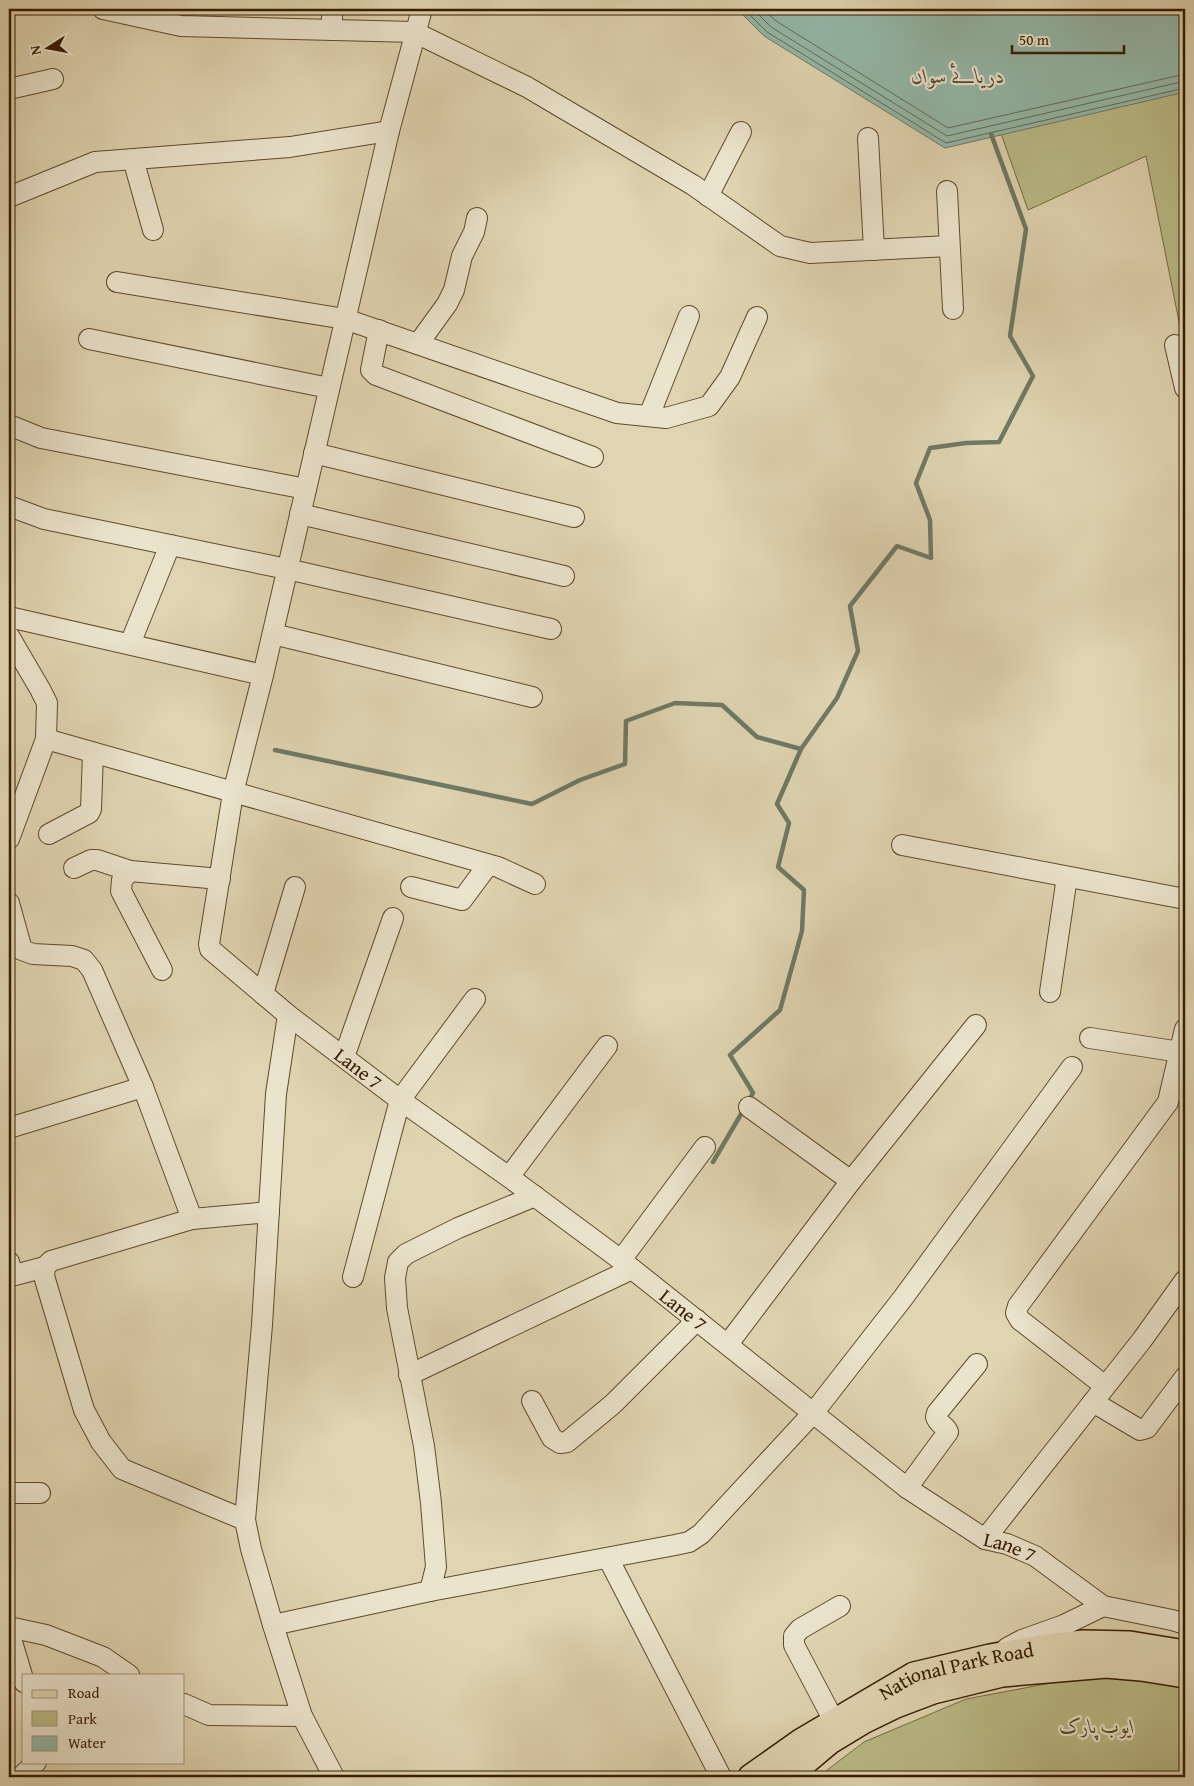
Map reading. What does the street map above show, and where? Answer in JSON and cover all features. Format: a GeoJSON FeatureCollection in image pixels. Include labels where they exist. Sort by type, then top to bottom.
{"type":"FeatureCollection","features":[{"type":"Feature","properties":{"kind":"main road","name":"National Park Road"},"geometry":{"type":"LineString","coordinates":[[787,1777],[807,1748],[834,1721],[914,1675],[990,1657],[1046,1647],[1084,1643],[1130,1644],[1185,1653]]}},
{"type":"Feature","properties":{"kind":"main road","name":"National Park Road"},"geometry":{"type":"LineString","coordinates":[[751,1777],[807,1748],[830,1741],[863,1721],[896,1705],[933,1691],[1002,1674],[1106,1665],[1185,1675]]}},
{"type":"Feature","properties":{"kind":"street"},"geometry":{"type":"LineString","coordinates":[[103,9],[148,14],[181,26],[414,32],[527,87],[693,185],[780,246],[810,253],[949,246]]}},
{"type":"Feature","properties":{"kind":"street"},"geometry":{"type":"LineString","coordinates":[[332,9],[332,30]]}},
{"type":"Feature","properties":{"kind":"street"},"geometry":{"type":"LineString","coordinates":[[74,868],[91,860],[97,860],[130,870],[220,880],[233,793],[263,675],[389,131],[414,32],[422,9]]}},
{"type":"Feature","properties":{"kind":"street"},"geometry":{"type":"LineString","coordinates":[[9,89],[52,80]]}},
{"type":"Feature","properties":{"kind":"street"},"geometry":{"type":"LineString","coordinates":[[9,197],[95,162],[290,147],[389,131]]}},
{"type":"Feature","properties":{"kind":"street"},"geometry":{"type":"LineString","coordinates":[[708,196],[741,132]]}},
{"type":"Feature","properties":{"kind":"street"},"geometry":{"type":"LineString","coordinates":[[868,138],[874,250]]}},
{"type":"Feature","properties":{"kind":"street"},"geometry":{"type":"LineString","coordinates":[[133,159],[153,230]]}},
{"type":"Feature","properties":{"kind":"street"},"geometry":{"type":"LineString","coordinates":[[947,191],[953,309]]}},
{"type":"Feature","properties":{"kind":"street"},"geometry":{"type":"LineString","coordinates":[[418,344],[447,304],[454,290],[462,256],[474,232],[477,218]]}},
{"type":"Feature","properties":{"kind":"street"},"geometry":{"type":"LineString","coordinates":[[117,282],[345,319],[617,413],[666,418],[709,406],[730,377],[757,317]]}},
{"type":"Feature","properties":{"kind":"street"},"geometry":{"type":"LineString","coordinates":[[649,416],[688,316]]}},
{"type":"Feature","properties":{"kind":"street"},"geometry":{"type":"LineString","coordinates":[[379,330],[371,370],[376,375],[593,456]]}},
{"type":"Feature","properties":{"kind":"street"},"geometry":{"type":"LineString","coordinates":[[89,340],[329,388]]}},
{"type":"Feature","properties":{"kind":"street"},"geometry":{"type":"LineString","coordinates":[[1175,345],[1185,388]]}},
{"type":"Feature","properties":{"kind":"street"},"geometry":{"type":"LineString","coordinates":[[9,425],[41,438],[306,489]]}},
{"type":"Feature","properties":{"kind":"street"},"geometry":{"type":"LineString","coordinates":[[314,453],[574,517]]}},
{"type":"Feature","properties":{"kind":"street"},"geometry":{"type":"LineString","coordinates":[[9,506],[44,519],[287,569],[552,629]]}},
{"type":"Feature","properties":{"kind":"street"},"geometry":{"type":"LineString","coordinates":[[300,514],[564,576]]}},
{"type":"Feature","properties":{"kind":"street"},"geometry":{"type":"LineString","coordinates":[[130,644],[170,545]]}},
{"type":"Feature","properties":{"kind":"street"},"geometry":{"type":"LineString","coordinates":[[9,616],[263,675]]}},
{"type":"Feature","properties":{"kind":"street"},"geometry":{"type":"LineString","coordinates":[[272,634],[532,697]]}},
{"type":"Feature","properties":{"kind":"street"},"geometry":{"type":"LineString","coordinates":[[9,636],[47,703],[46,739],[9,839]]}},
{"type":"Feature","properties":{"kind":"street"},"geometry":{"type":"LineString","coordinates":[[46,739],[488,865],[535,884]]}},
{"type":"Feature","properties":{"kind":"street"},"geometry":{"type":"LineString","coordinates":[[49,834],[89,813],[91,809],[93,752]]}},
{"type":"Feature","properties":{"kind":"street"},"geometry":{"type":"LineString","coordinates":[[902,845],[1185,899]]}},
{"type":"Feature","properties":{"kind":"street"},"geometry":{"type":"LineString","coordinates":[[410,887],[462,900],[488,865]]}},
{"type":"Feature","properties":{"kind":"street"},"geometry":{"type":"LineString","coordinates":[[130,870],[122,880],[121,891],[162,970]]}},
{"type":"Feature","properties":{"kind":"street"},"geometry":{"type":"LineString","coordinates":[[1050,992],[1067,877]]}},
{"type":"Feature","properties":{"kind":"street","name":"Lane 7"},"geometry":{"type":"LineString","coordinates":[[220,880],[209,944],[210,949],[288,1015],[400,1100],[509,1177],[626,1264],[907,1488],[985,1539],[1007,1544],[1035,1556],[1103,1606],[1185,1624]]}},
{"type":"Feature","properties":{"kind":"street"},"geometry":{"type":"LineString","coordinates":[[263,994],[295,886]]}},
{"type":"Feature","properties":{"kind":"street"},"geometry":{"type":"LineString","coordinates":[[9,903],[15,953],[72,956],[84,960],[92,970],[144,1087],[192,1219]]}},
{"type":"Feature","properties":{"kind":"street"},"geometry":{"type":"LineString","coordinates":[[344,1057],[393,918]]}},
{"type":"Feature","properties":{"kind":"street"},"geometry":{"type":"LineString","coordinates":[[353,1278],[400,1100],[475,999]]}},
{"type":"Feature","properties":{"kind":"street"},"geometry":{"type":"LineString","coordinates":[[288,1015],[276,1094],[262,1325],[245,1520],[251,1549],[273,1625],[302,1716],[334,1777]]}},
{"type":"Feature","properties":{"kind":"street"},"geometry":{"type":"LineString","coordinates":[[728,1344],[851,1181],[976,1025]]}},
{"type":"Feature","properties":{"kind":"street"},"geometry":{"type":"LineString","coordinates":[[1105,1386],[1020,1320],[1016,1313],[1018,1306],[1168,1102],[1185,1029]]}},
{"type":"Feature","properties":{"kind":"street"},"geometry":{"type":"LineString","coordinates":[[1090,1038],[1180,1052]]}},
{"type":"Feature","properties":{"kind":"street"},"geometry":{"type":"LineString","coordinates":[[509,1177],[607,1046]]}},
{"type":"Feature","properties":{"kind":"street"},"geometry":{"type":"LineString","coordinates":[[273,1625],[430,1591],[689,1542],[701,1534],[814,1412],[903,1298],[1072,1067]]}},
{"type":"Feature","properties":{"kind":"street"},"geometry":{"type":"LineString","coordinates":[[9,1128],[144,1087]]}},
{"type":"Feature","properties":{"kind":"street"},"geometry":{"type":"LineString","coordinates":[[749,1107],[851,1181]]}},
{"type":"Feature","properties":{"kind":"street"},"geometry":{"type":"LineString","coordinates":[[409,1376],[626,1264],[705,1147]]}},
{"type":"Feature","properties":{"kind":"street"},"geometry":{"type":"LineString","coordinates":[[430,1591],[436,1567],[432,1503],[424,1446],[397,1308],[395,1278],[398,1262],[406,1254],[458,1228],[535,1196]]}},
{"type":"Feature","properties":{"kind":"street"},"geometry":{"type":"LineString","coordinates":[[9,1262],[15,1275],[45,1267],[52,1261],[192,1219],[269,1212]]}},
{"type":"Feature","properties":{"kind":"street"},"geometry":{"type":"LineString","coordinates":[[45,1267],[44,1276],[84,1410],[101,1442],[122,1469],[245,1520]]}},
{"type":"Feature","properties":{"kind":"street"},"geometry":{"type":"LineString","coordinates":[[985,1539],[1142,1340],[1185,1280]]}},
{"type":"Feature","properties":{"kind":"street"},"geometry":{"type":"LineString","coordinates":[[532,1401],[552,1438],[560,1443],[567,1442],[613,1404],[697,1320]]}},
{"type":"Feature","properties":{"kind":"street"},"geometry":{"type":"LineString","coordinates":[[907,1488],[948,1432],[937,1420],[938,1413],[977,1364]]}},
{"type":"Feature","properties":{"kind":"street"},"geometry":{"type":"LineString","coordinates":[[1092,1402],[1140,1430],[1147,1428],[1185,1377]]}},
{"type":"Feature","properties":{"kind":"street"},"geometry":{"type":"LineString","coordinates":[[9,1493],[40,1494]]}},
{"type":"Feature","properties":{"kind":"street"},"geometry":{"type":"LineString","coordinates":[[608,1558],[721,1777]]}},
{"type":"Feature","properties":{"kind":"street"},"geometry":{"type":"LineString","coordinates":[[834,1721],[794,1646],[794,1636],[800,1628],[840,1606]]}},
{"type":"Feature","properties":{"kind":"street"},"geometry":{"type":"LineString","coordinates":[[990,1657],[1022,1640],[1064,1625],[1103,1606]]}},
{"type":"Feature","properties":{"kind":"street"},"geometry":{"type":"LineString","coordinates":[[9,1627],[46,1635],[103,1657],[128,1674]]}},
{"type":"Feature","properties":{"kind":"street"},"geometry":{"type":"LineString","coordinates":[[9,1632],[22,1675]]}},
{"type":"Feature","properties":{"kind":"street"},"geometry":{"type":"LineString","coordinates":[[185,1704],[209,1715],[302,1716]]}},
{"type":"Feature","properties":{"kind":"street"},"geometry":{"type":"LineString","coordinates":[[21,1777],[34,1764]]}},
{"type":"Feature","properties":{"kind":"green space"},"geometry":{"type":"Polygon","coordinates":[[[1185,77],[1185,352],[1146,156],[1028,210],[998,125],[1185,77]]]}},
{"type":"Feature","properties":{"kind":"green space","name":"ایوب پارک"},"geometry":{"type":"Polygon","coordinates":[[[1099,1674],[1185,1684],[1185,1777],[818,1777],[864,1742],[966,1699],[1099,1674]]]}},
{"type":"Feature","properties":{"kind":"water","name":"دریائے سواں"},"geometry":{"type":"Polygon","coordinates":[[[737,9],[1185,9],[1185,92],[945,148],[764,36],[737,9]]]}},
{"type":"Feature","properties":{"kind":"waterway"},"geometry":{"type":"LineString","coordinates":[[275,750],[532,804],[580,780],[625,764],[626,721],[675,703],[722,705],[757,737],[801,749],[837,698],[858,651],[850,606],[897,546],[931,558],[930,520],[916,483],[930,448],[966,443],[999,442],[1033,376],[1010,336],[1026,229],[991,134]]}},
{"type":"Feature","properties":{"kind":"waterway"},"geometry":{"type":"LineString","coordinates":[[748,1102],[753,1093],[730,1055],[780,1010],[802,931],[804,890],[778,867],[789,823],[777,804],[801,749]]}},
{"type":"Feature","properties":{"kind":"waterway"},"geometry":{"type":"LineString","coordinates":[[713,1162],[744,1109]]}}]}
